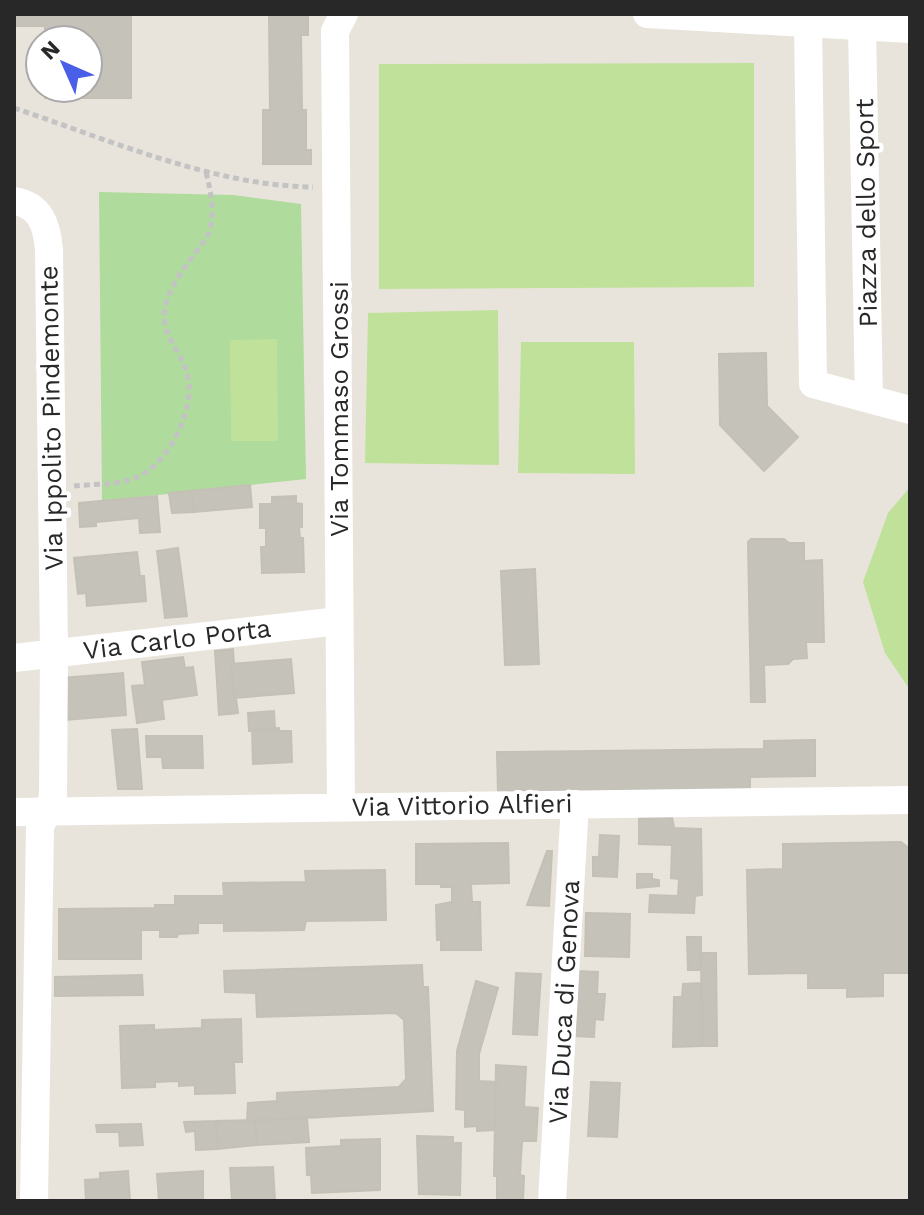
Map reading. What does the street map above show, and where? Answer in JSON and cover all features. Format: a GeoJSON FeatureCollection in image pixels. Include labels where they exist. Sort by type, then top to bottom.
{"type":"FeatureCollection","features":[{"type":"Feature","properties":{"kind":"street","name":"Via Tommaso Grossi"},"geometry":{"type":"LineString","coordinates":[[341,806],[335,31],[344,14]]}},
{"type":"Feature","properties":{"kind":"street"},"geometry":{"type":"LineString","coordinates":[[647,14],[910,29]]}},
{"type":"Feature","properties":{"kind":"street"},"geometry":{"type":"LineString","coordinates":[[808,21],[813,384],[910,410]]}},
{"type":"Feature","properties":{"kind":"street","name":"Piazza dello Sport"},"geometry":{"type":"LineString","coordinates":[[862,26],[869,399]]}},
{"type":"Feature","properties":{"kind":"street","name":"Via Ippolito Pindemonte"},"geometry":{"type":"LineString","coordinates":[[14,201],[37,210],[47,231],[52,432],[53,798],[40,827],[25,1029],[34,1201]]}},
{"type":"Feature","properties":{"kind":"street","name":"Via Carlo Porta"},"geometry":{"type":"LineString","coordinates":[[14,658],[339,621]]}},
{"type":"Feature","properties":{"kind":"street","name":"Via Vittorio Alfieri"},"geometry":{"type":"LineString","coordinates":[[14,812],[910,800]]}},
{"type":"Feature","properties":{"kind":"street","name":"Via Duca di Genova"},"geometry":{"type":"LineString","coordinates":[[552,1201],[575,804]]}},
{"type":"Feature","properties":{"kind":"path"},"geometry":{"type":"LineString","coordinates":[[14,108],[206,172],[285,187],[338,187]]}},
{"type":"Feature","properties":{"kind":"path"},"geometry":{"type":"LineString","coordinates":[[51,488],[135,478],[157,460],[180,431],[186,415],[189,380],[164,321],[165,306],[170,292],[212,224],[213,202],[206,172]]}},
{"type":"Feature","properties":{"kind":"green space"},"geometry":{"type":"Polygon","coordinates":[[[754,63],[754,287],[379,289],[379,64],[754,63]]]}},
{"type":"Feature","properties":{"kind":"green space"},"geometry":{"type":"Polygon","coordinates":[[[99,192],[233,195],[301,204],[306,479],[102,501],[99,192]]]}},
{"type":"Feature","properties":{"kind":"green space"},"geometry":{"type":"Polygon","coordinates":[[[498,310],[499,465],[365,463],[368,313],[498,310]]]}},
{"type":"Feature","properties":{"kind":"green space"},"geometry":{"type":"Polygon","coordinates":[[[277,339],[278,441],[231,441],[230,340],[277,339]]]}},
{"type":"Feature","properties":{"kind":"green space"},"geometry":{"type":"Polygon","coordinates":[[[521,342],[634,342],[635,474],[518,473],[521,342]]]}},
{"type":"Feature","properties":{"kind":"green space"},"geometry":{"type":"Polygon","coordinates":[[[910,487],[910,690],[885,653],[863,582],[888,513],[910,487]]]}},
{"type":"Feature","properties":{"kind":"building"},"geometry":{"type":"Polygon","coordinates":[[[14,14],[131,14],[131,98],[104,98],[104,24],[14,26],[14,14]]]}},
{"type":"Feature","properties":{"kind":"building"},"geometry":{"type":"Polygon","coordinates":[[[269,14],[308,14],[308,35],[301,35],[302,110],[306,110],[306,150],[311,150],[311,164],[263,164],[263,110],[270,110],[269,14]]]}},
{"type":"Feature","properties":{"kind":"building"},"geometry":{"type":"Polygon","coordinates":[[[766,353],[767,406],[798,437],[764,471],[720,425],[719,354],[766,353]]]}},
{"type":"Feature","properties":{"kind":"building"},"geometry":{"type":"Polygon","coordinates":[[[250,485],[252,507],[194,512],[191,491],[250,485]]]}},
{"type":"Feature","properties":{"kind":"building"},"geometry":{"type":"Polygon","coordinates":[[[191,491],[194,512],[172,513],[169,493],[191,491]]]}},
{"type":"Feature","properties":{"kind":"building"},"geometry":{"type":"Polygon","coordinates":[[[157,496],[160,532],[140,533],[139,518],[96,522],[96,526],[80,527],[79,503],[157,496]]]}},
{"type":"Feature","properties":{"kind":"building"},"geometry":{"type":"Polygon","coordinates":[[[296,496],[296,503],[302,504],[302,527],[299,527],[300,538],[303,538],[304,572],[262,573],[261,547],[266,547],[266,528],[260,528],[260,504],[272,504],[272,497],[296,496]]]}},
{"type":"Feature","properties":{"kind":"building"},"geometry":{"type":"Polygon","coordinates":[[[751,539],[784,539],[789,543],[804,543],[804,561],[822,560],[824,642],[806,642],[807,658],[793,659],[788,664],[764,665],[765,702],[751,702],[748,542],[751,539]]]}},
{"type":"Feature","properties":{"kind":"building"},"geometry":{"type":"Polygon","coordinates":[[[178,548],[187,616],[165,618],[157,551],[178,548]]]}},
{"type":"Feature","properties":{"kind":"building"},"geometry":{"type":"Polygon","coordinates":[[[137,552],[140,576],[144,576],[146,601],[87,606],[86,593],[78,594],[74,558],[137,552]]]}},
{"type":"Feature","properties":{"kind":"building"},"geometry":{"type":"Polygon","coordinates":[[[535,569],[539,664],[505,665],[501,571],[535,569]]]}},
{"type":"Feature","properties":{"kind":"building"},"geometry":{"type":"Polygon","coordinates":[[[233,649],[234,664],[231,664],[238,713],[219,715],[215,651],[233,649]]]}},
{"type":"Feature","properties":{"kind":"building"},"geometry":{"type":"Polygon","coordinates":[[[183,657],[185,668],[193,667],[197,695],[162,700],[164,719],[137,723],[132,686],[145,685],[142,662],[183,657]]]}},
{"type":"Feature","properties":{"kind":"building"},"geometry":{"type":"Polygon","coordinates":[[[291,659],[294,693],[234,698],[231,664],[291,659]]]}},
{"type":"Feature","properties":{"kind":"building"},"geometry":{"type":"Polygon","coordinates":[[[123,673],[126,715],[65,720],[61,678],[123,673]]]}},
{"type":"Feature","properties":{"kind":"building"},"geometry":{"type":"Polygon","coordinates":[[[274,711],[275,729],[249,731],[248,713],[274,711]]]}},
{"type":"Feature","properties":{"kind":"building"},"geometry":{"type":"Polygon","coordinates":[[[279,728],[279,731],[291,731],[292,762],[253,764],[252,729],[279,728]]]}},
{"type":"Feature","properties":{"kind":"building"},"geometry":{"type":"Polygon","coordinates":[[[137,729],[142,789],[118,789],[112,730],[137,729]]]}},
{"type":"Feature","properties":{"kind":"building"},"geometry":{"type":"Polygon","coordinates":[[[146,736],[202,736],[203,768],[163,768],[162,757],[147,757],[146,736]]]}},
{"type":"Feature","properties":{"kind":"building"},"geometry":{"type":"Polygon","coordinates":[[[815,740],[815,776],[750,777],[750,790],[498,793],[497,752],[764,749],[764,741],[815,740]]]}},
{"type":"Feature","properties":{"kind":"building"},"geometry":{"type":"Polygon","coordinates":[[[672,817],[674,828],[701,829],[702,895],[695,896],[694,913],[649,912],[650,895],[678,896],[679,879],[671,878],[672,845],[639,844],[639,818],[672,817]]]}},
{"type":"Feature","properties":{"kind":"building"},"geometry":{"type":"Polygon","coordinates":[[[600,835],[619,836],[617,877],[593,876],[593,857],[599,857],[600,835]]]}},
{"type":"Feature","properties":{"kind":"building"},"geometry":{"type":"Polygon","coordinates":[[[901,842],[910,849],[910,973],[883,973],[883,996],[847,997],[847,988],[808,988],[808,973],[749,974],[747,870],[783,869],[783,844],[901,842]]]}},
{"type":"Feature","properties":{"kind":"building"},"geometry":{"type":"Polygon","coordinates":[[[508,843],[509,883],[471,884],[472,902],[480,902],[481,950],[441,950],[441,940],[437,940],[436,905],[452,902],[452,887],[416,884],[416,844],[508,843]]]}},
{"type":"Feature","properties":{"kind":"building"},"geometry":{"type":"Polygon","coordinates":[[[547,851],[552,851],[549,906],[527,905],[547,851]]]}},
{"type":"Feature","properties":{"kind":"building"},"geometry":{"type":"Polygon","coordinates":[[[385,870],[386,920],[306,921],[304,930],[224,931],[224,923],[198,923],[198,933],[178,934],[177,937],[160,937],[160,930],[141,930],[141,959],[59,959],[59,909],[155,908],[155,905],[175,905],[175,896],[224,896],[223,883],[306,882],[305,871],[385,870]]]}},
{"type":"Feature","properties":{"kind":"building"},"geometry":{"type":"Polygon","coordinates":[[[637,874],[652,874],[652,879],[659,880],[659,886],[637,888],[637,874]]]}},
{"type":"Feature","properties":{"kind":"building"},"geometry":{"type":"Polygon","coordinates":[[[586,913],[630,914],[629,957],[585,956],[586,913]]]}},
{"type":"Feature","properties":{"kind":"building"},"geometry":{"type":"Polygon","coordinates":[[[687,937],[701,937],[701,970],[688,970],[687,937]]]}},
{"type":"Feature","properties":{"kind":"building"},"geometry":{"type":"Polygon","coordinates":[[[701,953],[716,953],[717,1046],[702,1046],[701,953]]]}},
{"type":"Feature","properties":{"kind":"building"},"geometry":{"type":"Polygon","coordinates":[[[422,965],[423,987],[428,987],[433,1111],[247,1121],[248,1103],[277,1101],[277,1093],[399,1087],[406,1079],[404,1020],[396,1013],[257,1017],[256,993],[225,992],[224,971],[422,965]]]}},
{"type":"Feature","properties":{"kind":"building"},"geometry":{"type":"Polygon","coordinates":[[[576,971],[598,972],[597,994],[605,994],[603,1020],[595,1019],[594,1037],[573,1036],[576,971]]]}},
{"type":"Feature","properties":{"kind":"building"},"geometry":{"type":"Polygon","coordinates":[[[516,973],[541,974],[537,1035],[513,1034],[516,973]]]}},
{"type":"Feature","properties":{"kind":"building"},"geometry":{"type":"Polygon","coordinates":[[[142,975],[143,995],[55,996],[55,977],[142,975]]]}},
{"type":"Feature","properties":{"kind":"building"},"geometry":{"type":"Polygon","coordinates":[[[476,981],[498,988],[479,1054],[479,1081],[496,1082],[495,1130],[477,1131],[477,1126],[465,1127],[465,1110],[456,1109],[457,1051],[476,981]]]}},
{"type":"Feature","properties":{"kind":"building"},"geometry":{"type":"Polygon","coordinates":[[[701,983],[702,1046],[673,1047],[674,997],[682,997],[683,984],[701,983]]]}},
{"type":"Feature","properties":{"kind":"building"},"geometry":{"type":"Polygon","coordinates":[[[241,1019],[242,1062],[234,1062],[235,1093],[195,1094],[195,1085],[179,1086],[179,1081],[155,1082],[155,1087],[122,1088],[120,1026],[154,1025],[154,1030],[202,1028],[202,1020],[241,1019]]]}},
{"type":"Feature","properties":{"kind":"building"},"geometry":{"type":"Polygon","coordinates":[[[496,1065],[526,1067],[524,1107],[538,1108],[536,1141],[522,1141],[520,1175],[524,1176],[523,1201],[497,1201],[497,1176],[494,1176],[496,1065]]]}},
{"type":"Feature","properties":{"kind":"building"},"geometry":{"type":"Polygon","coordinates":[[[591,1082],[620,1083],[617,1137],[588,1136],[591,1082]]]}},
{"type":"Feature","properties":{"kind":"building"},"geometry":{"type":"Polygon","coordinates":[[[307,1118],[309,1142],[257,1145],[255,1120],[307,1118]]]}},
{"type":"Feature","properties":{"kind":"building"},"geometry":{"type":"Polygon","coordinates":[[[255,1120],[257,1145],[218,1149],[216,1121],[255,1120]]]}},
{"type":"Feature","properties":{"kind":"building"},"geometry":{"type":"Polygon","coordinates":[[[216,1121],[218,1149],[196,1150],[195,1131],[186,1132],[184,1122],[216,1121]]]}},
{"type":"Feature","properties":{"kind":"building"},"geometry":{"type":"Polygon","coordinates":[[[141,1124],[143,1145],[120,1146],[119,1132],[97,1132],[96,1125],[141,1124]]]}},
{"type":"Feature","properties":{"kind":"building"},"geometry":{"type":"Polygon","coordinates":[[[417,1136],[453,1137],[453,1143],[461,1143],[460,1195],[419,1194],[417,1136]]]}},
{"type":"Feature","properties":{"kind":"building"},"geometry":{"type":"Polygon","coordinates":[[[380,1139],[380,1190],[312,1193],[311,1175],[307,1175],[306,1148],[341,1146],[341,1140],[380,1139]]]}},
{"type":"Feature","properties":{"kind":"building"},"geometry":{"type":"Polygon","coordinates":[[[273,1167],[275,1201],[232,1201],[230,1168],[273,1167]]]}},
{"type":"Feature","properties":{"kind":"building"},"geometry":{"type":"Polygon","coordinates":[[[128,1171],[130,1201],[86,1201],[85,1180],[100,1179],[100,1173],[128,1171]]]}},
{"type":"Feature","properties":{"kind":"building"},"geometry":{"type":"Polygon","coordinates":[[[203,1171],[203,1201],[159,1201],[157,1174],[203,1171]]]}}]}
